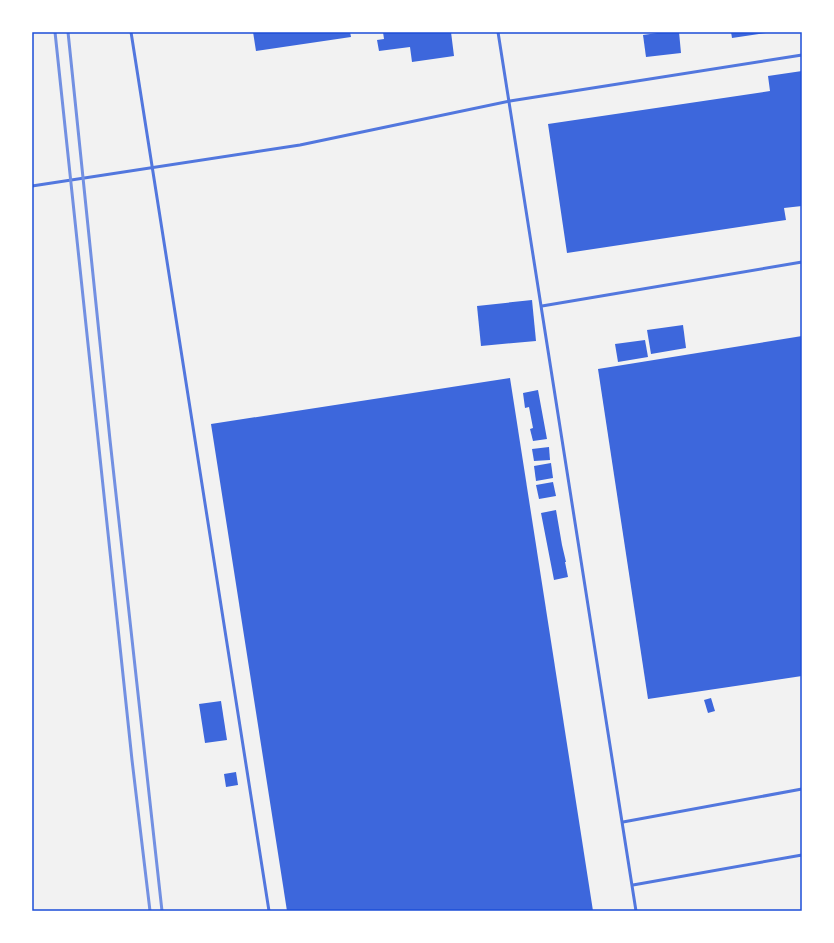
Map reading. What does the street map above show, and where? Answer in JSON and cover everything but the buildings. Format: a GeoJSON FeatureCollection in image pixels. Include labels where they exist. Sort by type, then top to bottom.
{"type":"FeatureCollection","features":[{"type":"Feature","properties":{"kind":"lane"},"geometry":{"type":"LineString","coordinates":[[131,32],[269,911]]}},
{"type":"Feature","properties":{"kind":"lane"},"geometry":{"type":"LineString","coordinates":[[498,32],[636,911]]}},
{"type":"Feature","properties":{"kind":"lane"},"geometry":{"type":"LineString","coordinates":[[32,186],[300,145],[510,101],[802,55]]}},
{"type":"Feature","properties":{"kind":"lane"},"geometry":{"type":"LineString","coordinates":[[542,306],[802,262]]}},
{"type":"Feature","properties":{"kind":"lane"},"geometry":{"type":"LineString","coordinates":[[623,822],[802,789]]}},
{"type":"Feature","properties":{"kind":"lane"},"geometry":{"type":"LineString","coordinates":[[633,885],[802,856]]}},
{"type":"Feature","properties":{"kind":"railway"},"geometry":{"type":"LineString","coordinates":[[55,32],[132,760],[150,911]]}},
{"type":"Feature","properties":{"kind":"railway"},"geometry":{"type":"LineString","coordinates":[[68,32],[110,440],[162,911]]}}]}
